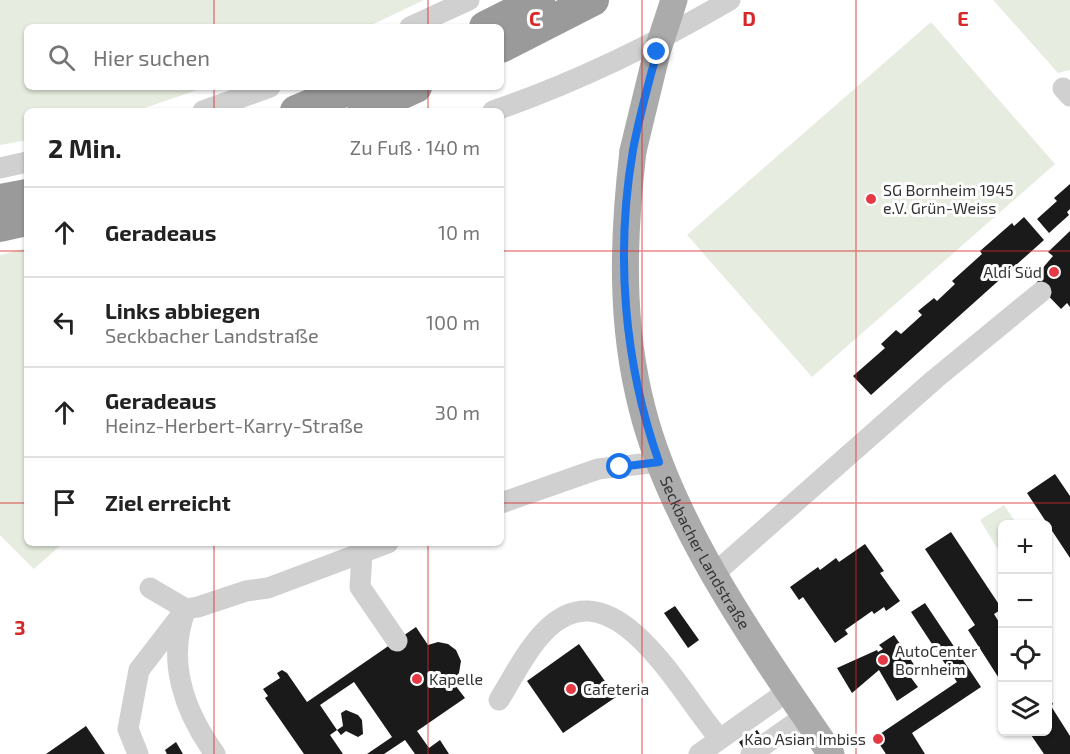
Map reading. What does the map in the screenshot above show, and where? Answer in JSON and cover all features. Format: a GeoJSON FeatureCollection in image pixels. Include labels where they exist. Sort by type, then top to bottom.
{"type":"FeatureCollection","features":[{"type":"Feature","properties":{"kind":"highway"},"geometry":{"type":"LineString","coordinates":[[490,24],[539,0]]}},
{"type":"Feature","properties":{"kind":"highway"},"geometry":{"type":"LineString","coordinates":[[504,45],[593,0]]}},
{"type":"Feature","properties":{"kind":"highway"},"geometry":{"type":"LineString","coordinates":[[303,108],[347,90]]}},
{"type":"Feature","properties":{"kind":"highway"},"geometry":{"type":"LineString","coordinates":[[370,108],[409,90]]}},
{"type":"Feature","properties":{"kind":"highway"},"geometry":{"type":"LineString","coordinates":[[0,200],[24,196]]}},
{"type":"Feature","properties":{"kind":"highway"},"geometry":{"type":"LineString","coordinates":[[0,226],[24,221]]}},
{"type":"Feature","properties":{"kind":"main road","name":"Seckbacher Landstraße"},"geometry":{"type":"LineString","coordinates":[[674,0],[657,52],[633,151],[624,236],[628,330],[641,407],[671,490],[715,573],[752,639],[831,754]]}},
{"type":"Feature","properties":{"kind":"street"},"geometry":{"type":"LineString","coordinates":[[417,24],[469,0]]}},
{"type":"Feature","properties":{"kind":"street"},"geometry":{"type":"LineString","coordinates":[[501,108],[554,88],[629,53],[730,0]]}},
{"type":"Feature","properties":{"kind":"street"},"geometry":{"type":"LineString","coordinates":[[211,108],[262,90]]}},
{"type":"Feature","properties":{"kind":"street"},"geometry":{"type":"LineString","coordinates":[[0,168],[24,163]]}},
{"type":"Feature","properties":{"kind":"street"},"geometry":{"type":"LineString","coordinates":[[715,573],[935,380],[1041,292]]}},
{"type":"Feature","properties":{"kind":"street"},"geometry":{"type":"LineString","coordinates":[[504,502],[598,469],[659,462]]}},
{"type":"Feature","properties":{"kind":"street"},"geometry":{"type":"LineString","coordinates":[[138,754],[128,729],[139,670],[186,609],[246,591],[268,588],[380,546]]}},
{"type":"Feature","properties":{"kind":"street"},"geometry":{"type":"LineString","coordinates":[[362,553],[360,587],[397,641]]}},
{"type":"Feature","properties":{"kind":"street"},"geometry":{"type":"LineString","coordinates":[[150,588],[186,609]]}},
{"type":"Feature","properties":{"kind":"street"},"geometry":{"type":"LineString","coordinates":[[186,609],[176,638],[180,680],[194,723],[215,754]]}},
{"type":"Feature","properties":{"kind":"street"},"geometry":{"type":"LineString","coordinates":[[499,700],[535,642],[549,627],[573,612],[603,612],[616,618],[645,646],[720,739]]}},
{"type":"Feature","properties":{"kind":"street"},"geometry":{"type":"LineString","coordinates":[[699,754],[788,691]]}},
{"type":"Feature","properties":{"kind":"street"},"geometry":{"type":"LineString","coordinates":[[752,754],[805,716]]}},
{"type":"Feature","properties":{"kind":"shaded area"},"geometry":{"type":"Polygon","coordinates":[[[0,0],[424,0],[373,24],[24,24],[24,90],[197,90],[145,108],[24,108],[24,141],[0,145],[0,0]]]}},
{"type":"Feature","properties":{"kind":"shaded area"},"geometry":{"type":"Polygon","coordinates":[[[993,0],[1070,0],[1070,70],[1058,73],[993,0]]]}},
{"type":"Feature","properties":{"kind":"shaded area","name":"SG Bornheim 1945 e.V. Grün-Weiss"},"geometry":{"type":"Polygon","coordinates":[[[931,22],[1055,164],[812,377],[687,235],[931,22]]]}},
{"type":"Feature","properties":{"kind":"shaded area"},"geometry":{"type":"Polygon","coordinates":[[[24,249],[24,546],[60,546],[34,569],[0,535],[0,255],[24,249]]]}},
{"type":"Feature","properties":{"kind":"shaded area"},"geometry":{"type":"Polygon","coordinates":[[[1004,505],[1014,520],[998,520],[998,549],[980,520],[1004,505]]]}},
{"type":"Feature","properties":{"kind":"building"},"geometry":{"type":"Polygon","coordinates":[[[1070,184],[1070,209],[1067,212],[1069,215],[1049,233],[1037,219],[1057,201],[1054,198],[1070,184]]]}},
{"type":"Feature","properties":{"kind":"building"},"geometry":{"type":"Polygon","coordinates":[[[1024,217],[1044,240],[871,395],[853,376],[885,348],[881,344],[896,330],[901,334],[922,315],[918,311],[934,298],[937,301],[955,284],[952,281],[982,254],[980,251],[1012,223],[1014,226],[1024,217]]]}},
{"type":"Feature","properties":{"kind":"building","name":"Aldi Süd"},"geometry":{"type":"Polygon","coordinates":[[[1070,231],[1070,307],[1067,303],[1061,309],[1036,283],[1039,280],[1035,277],[1053,256],[1048,252],[1070,231]]]}},
{"type":"Feature","properties":{"kind":"building"},"geometry":{"type":"Polygon","coordinates":[[[1055,474],[1070,496],[1070,558],[1052,531],[1052,520],[1045,520],[1027,493],[1055,474]]]}},
{"type":"Feature","properties":{"kind":"building"},"geometry":{"type":"Polygon","coordinates":[[[951,532],[998,603],[998,612],[994,614],[998,620],[998,677],[968,630],[975,625],[925,549],[951,532]]]}},
{"type":"Feature","properties":{"kind":"building"},"geometry":{"type":"Polygon","coordinates":[[[865,544],[884,571],[880,573],[900,601],[886,611],[884,607],[874,614],[872,611],[845,630],[848,634],[835,643],[803,597],[799,600],[790,587],[818,567],[820,570],[836,558],[839,562],[865,544]]]}},
{"type":"Feature","properties":{"kind":"building"},"geometry":{"type":"Polygon","coordinates":[[[925,603],[981,687],[912,733],[925,754],[886,754],[876,739],[877,736],[957,682],[911,612],[925,603]]]}},
{"type":"Feature","properties":{"kind":"building"},"geometry":{"type":"Polygon","coordinates":[[[675,606],[699,640],[688,648],[664,613],[675,606]]]}},
{"type":"Feature","properties":{"kind":"building"},"geometry":{"type":"Polygon","coordinates":[[[416,627],[428,645],[438,642],[448,644],[456,650],[461,661],[459,673],[452,681],[465,698],[417,731],[429,748],[440,740],[449,754],[415,754],[405,740],[384,754],[367,754],[392,737],[354,682],[320,705],[337,730],[330,735],[343,754],[304,754],[265,698],[268,696],[263,689],[280,678],[277,673],[282,670],[287,673],[307,702],[416,627]]]}},
{"type":"Feature","properties":{"kind":"building","name":"AutoCenter Bornheim"},"geometry":{"type":"Polygon","coordinates":[[[894,635],[917,669],[909,675],[918,687],[897,701],[879,670],[852,693],[837,668],[877,650],[878,652],[883,649],[879,645],[894,635]]]}},
{"type":"Feature","properties":{"kind":"building","name":"Cafeteria"},"geometry":{"type":"Polygon","coordinates":[[[579,644],[616,697],[563,733],[527,681],[579,644]]]}},
{"type":"Feature","properties":{"kind":"building"},"geometry":{"type":"Polygon","coordinates":[[[1052,708],[1070,736],[1070,754],[1044,754],[1032,736],[1052,736],[1052,708]]]}},
{"type":"Feature","properties":{"kind":"building"},"geometry":{"type":"Polygon","coordinates":[[[346,710],[358,715],[362,720],[363,734],[358,737],[346,731],[341,735],[337,730],[343,726],[341,713],[346,710]]]}},
{"type":"Feature","properties":{"kind":"building"},"geometry":{"type":"Polygon","coordinates":[[[86,726],[105,754],[46,754],[86,726]]]}},
{"type":"Feature","properties":{"kind":"building"},"geometry":{"type":"Polygon","coordinates":[[[757,730],[761,736],[743,748],[739,742],[757,730]]]}},
{"type":"Feature","properties":{"kind":"building"},"geometry":{"type":"Polygon","coordinates":[[[176,742],[183,754],[167,754],[165,750],[176,742]]]}},
{"type":"Feature","properties":{"kind":"place","name":"SG Bornheim 1945 e.V. Grün-Weiss"},"geometry":{"type":"Point","coordinates":[871,199]}},
{"type":"Feature","properties":{"kind":"place","name":"Aldi Süd"},"geometry":{"type":"Point","coordinates":[1054,272]}},
{"type":"Feature","properties":{"kind":"place","name":"AutoCenter Bornheim"},"geometry":{"type":"Point","coordinates":[883,660]}},
{"type":"Feature","properties":{"kind":"place","name":"Kapelle"},"geometry":{"type":"Point","coordinates":[417,679]}},
{"type":"Feature","properties":{"kind":"place","name":"Cafeteria"},"geometry":{"type":"Point","coordinates":[571,689]}},
{"type":"Feature","properties":{"kind":"place","name":"Kao Asian Imbiss"},"geometry":{"type":"Point","coordinates":[878,739]}},
{"type":"Feature","properties":{"kind":"route"},"geometry":{"type":"LineString","coordinates":[[620,467],[659,462],[641,407],[635,374],[628,330],[624,259],[624,236],[633,151],[657,52]]}}]}
